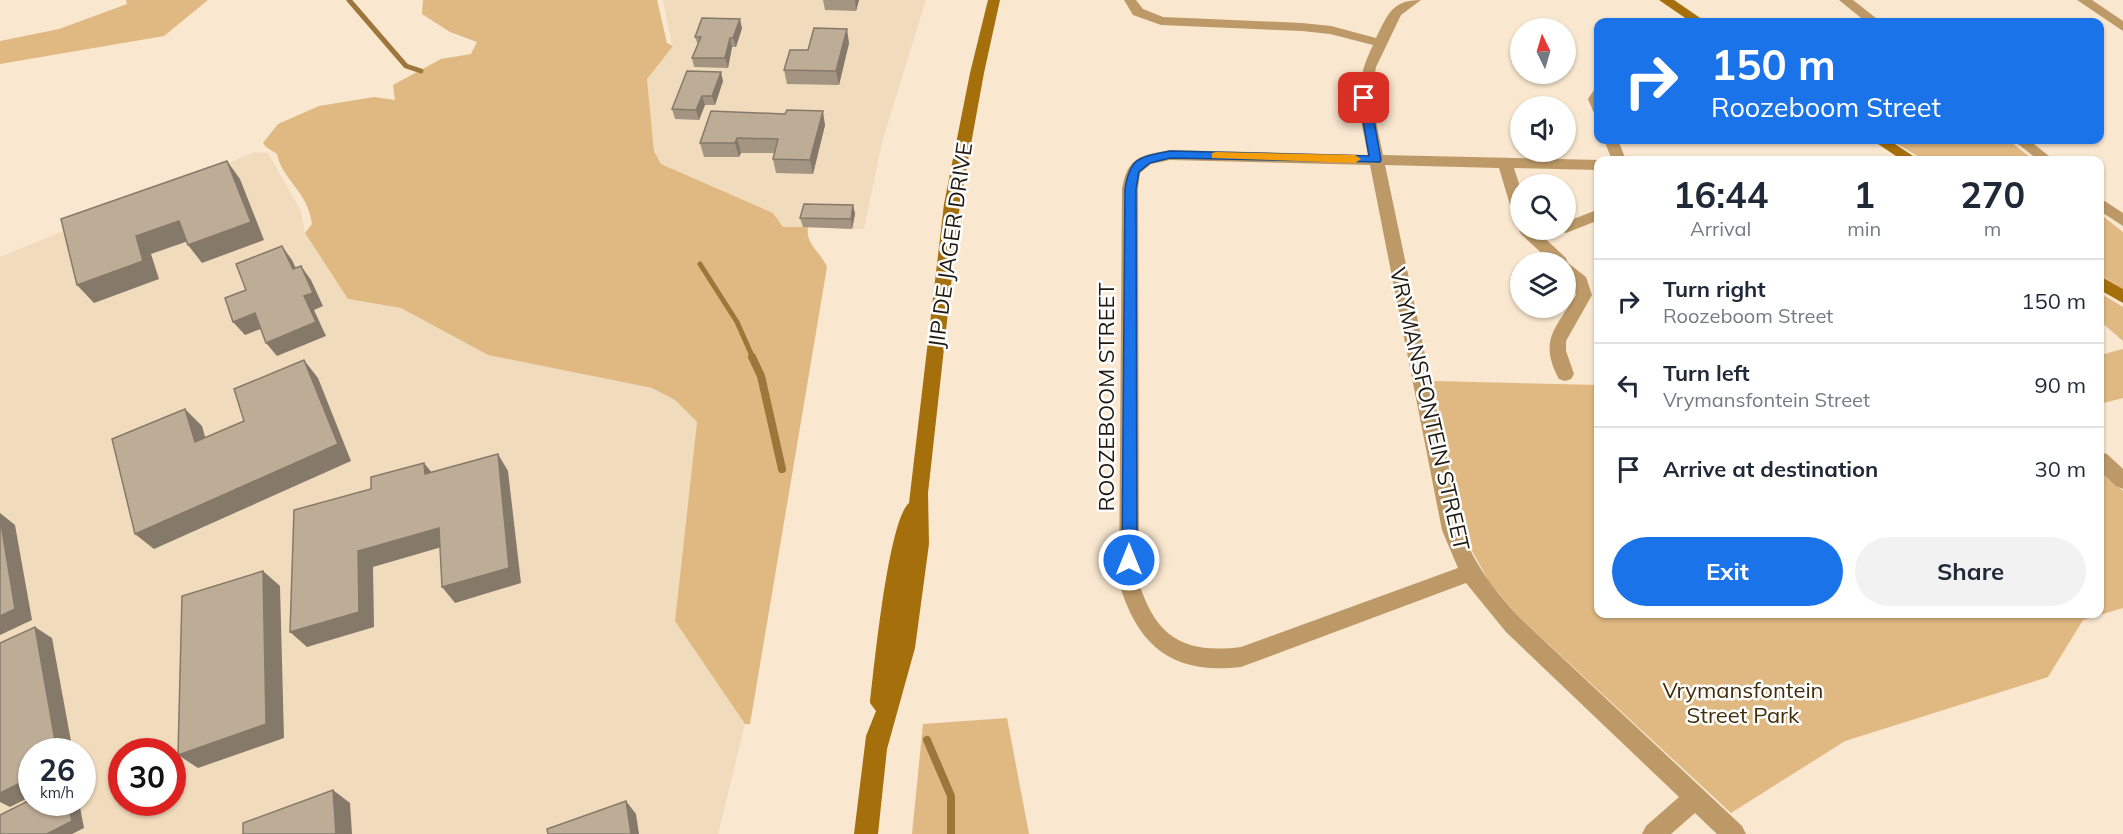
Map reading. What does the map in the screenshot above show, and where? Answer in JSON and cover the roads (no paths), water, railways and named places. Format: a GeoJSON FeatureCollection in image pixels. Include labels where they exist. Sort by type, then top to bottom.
{"type":"FeatureCollection","features":[{"type":"Feature","properties":{"kind":"main road","name":"JIP DE JAGER DRIVE"},"geometry":{"type":"LineString","coordinates":[[866,834],[876,748],[905,648],[919,544],[919,493],[952,204],[977,73],[994,0]]}},
{"type":"Feature","properties":{"kind":"main road"},"geometry":{"type":"LineString","coordinates":[[1665,0],[1693,18]]}},
{"type":"Feature","properties":{"kind":"main road"},"geometry":{"type":"LineString","coordinates":[[1886,144],[1906,156]]}},
{"type":"Feature","properties":{"kind":"main road"},"geometry":{"type":"LineString","coordinates":[[2104,285],[2123,297]]}},
{"type":"Feature","properties":{"kind":"street"},"geometry":{"type":"LineString","coordinates":[[1130,0],[1138,12],[1161,21],[1302,27],[1331,30],[1380,43]]}},
{"type":"Feature","properties":{"kind":"street","name":"VRYMANSFONTEIN STREET"},"geometry":{"type":"LineString","coordinates":[[1415,0],[1395,13],[1369,67],[1364,90],[1376,160],[1452,530],[1469,573],[1481,591],[1513,625],[1734,834]]}},
{"type":"Feature","properties":{"kind":"street"},"geometry":{"type":"LineString","coordinates":[[1845,0],[1869,18]]}},
{"type":"Feature","properties":{"kind":"street"},"geometry":{"type":"LineString","coordinates":[[2083,0],[2123,27]]}},
{"type":"Feature","properties":{"kind":"street"},"geometry":{"type":"LineString","coordinates":[[2025,144],[2042,156]]}},
{"type":"Feature","properties":{"kind":"street","name":"ROOZEBOOM STREET"},"geometry":{"type":"LineString","coordinates":[[1469,573],[1241,657],[1223,660],[1196,658],[1181,654],[1162,643],[1143,622],[1129,583],[1130,201],[1133,171],[1146,160],[1170,154],[1594,165]]}},
{"type":"Feature","properties":{"kind":"street"},"geometry":{"type":"LineString","coordinates":[[1505,162],[1510,179]]}},
{"type":"Feature","properties":{"kind":"street"},"geometry":{"type":"LineString","coordinates":[[2104,206],[2123,221]]}},
{"type":"Feature","properties":{"kind":"street"},"geometry":{"type":"LineString","coordinates":[[1576,224],[1594,216]]}},
{"type":"Feature","properties":{"kind":"street"},"geometry":{"type":"LineString","coordinates":[[1537,240],[1550,252]]}},
{"type":"Feature","properties":{"kind":"street"},"geometry":{"type":"LineString","coordinates":[[1565,374],[1557,351],[1557,341],[1582,300],[1582,286],[1576,279]]}},
{"type":"Feature","properties":{"kind":"street"},"geometry":{"type":"LineString","coordinates":[[1582,300],[1594,304]]}},
{"type":"Feature","properties":{"kind":"street"},"geometry":{"type":"LineString","coordinates":[[2104,463],[2123,481]]}},
{"type":"Feature","properties":{"kind":"street"},"geometry":{"type":"LineString","coordinates":[[1654,834],[1695,798]]}},
{"type":"Feature","properties":{"kind":"waterway"},"geometry":{"type":"LineString","coordinates":[[349,0],[406,66],[421,71]]}},
{"type":"Feature","properties":{"kind":"waterway"},"geometry":{"type":"LineString","coordinates":[[700,264],[737,322],[753,358]]}},
{"type":"Feature","properties":{"kind":"waterway"},"geometry":{"type":"LineString","coordinates":[[752,357],[761,376],[782,469]]}},
{"type":"Feature","properties":{"kind":"waterway"},"geometry":{"type":"LineString","coordinates":[[927,740],[951,796],[951,834]]}},
{"type":"Feature","properties":{"kind":"park label","name":"Vrymansfontein Street Park"},"geometry":{"type":"Point","coordinates":[1743,702]}}]}
